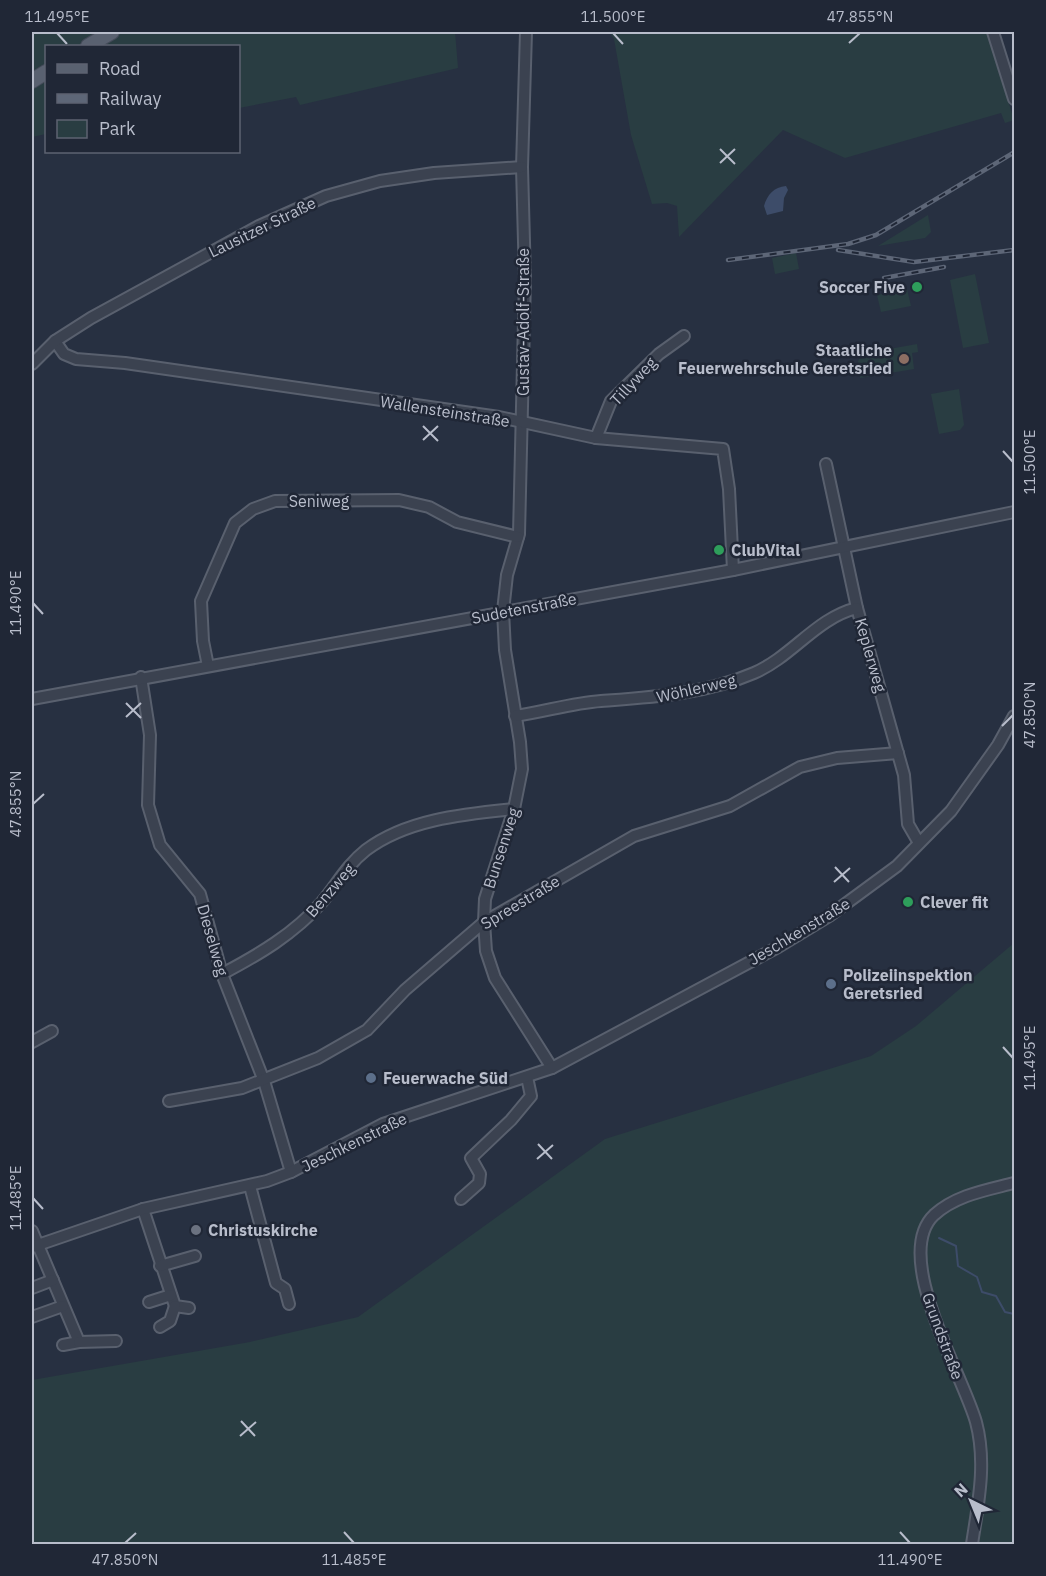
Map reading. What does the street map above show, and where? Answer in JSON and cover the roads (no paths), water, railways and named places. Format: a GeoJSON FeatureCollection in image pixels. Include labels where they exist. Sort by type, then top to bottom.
{"type":"FeatureCollection","features":[{"type":"Feature","properties":{"kind":"main road"},"geometry":{"type":"LineString","coordinates":[[90,45],[112,32]]}},
{"type":"Feature","properties":{"kind":"main road"},"geometry":{"type":"LineString","coordinates":[[32,81],[45,73]]}},
{"type":"Feature","properties":{"kind":"street","name":"Gustav-Adolf-Straße"},"geometry":{"type":"LineString","coordinates":[[503,612],[507,575],[518,537],[525,279],[522,167],[526,32]]}},
{"type":"Feature","properties":{"kind":"street"},"geometry":{"type":"LineString","coordinates":[[993,32],[1014,99]]}},
{"type":"Feature","properties":{"kind":"street","name":"Lausitzer Straße"},"geometry":{"type":"LineString","coordinates":[[32,364],[55,341],[259,226],[326,196],[380,181],[522,167]]}},
{"type":"Feature","properties":{"kind":"street","name":"Tillyweg"},"geometry":{"type":"LineString","coordinates":[[596,438],[611,401],[659,354],[684,336]]}},
{"type":"Feature","properties":{"kind":"street","name":"Wallensteinstraße"},"geometry":{"type":"LineString","coordinates":[[55,341],[64,354],[76,359],[125,363],[499,417],[596,438],[723,449],[729,489],[733,570]]}},
{"type":"Feature","properties":{"kind":"street","name":"Keplerweg"},"geometry":{"type":"LineString","coordinates":[[826,464],[846,546],[857,608],[904,775],[908,824],[919,843]]}},
{"type":"Feature","properties":{"kind":"street","name":"Seniweg"},"geometry":{"type":"LineString","coordinates":[[208,666],[203,641],[201,601],[235,524],[253,509],[275,501],[399,500],[429,507],[457,522],[518,537]]}},
{"type":"Feature","properties":{"kind":"street","name":"Sudetenstraße"},"geometry":{"type":"LineString","coordinates":[[32,699],[141,677],[733,570],[1014,512]]}},
{"type":"Feature","properties":{"kind":"street","name":"Wöhlerweg"},"geometry":{"type":"LineString","coordinates":[[515,716],[600,701],[671,696],[738,679],[776,662],[830,617],[857,608]]}},
{"type":"Feature","properties":{"kind":"street","name":"Bunsenweg"},"geometry":{"type":"LineString","coordinates":[[503,612],[505,650],[522,756],[514,809],[485,899],[486,951],[495,978],[552,1068]]}},
{"type":"Feature","properties":{"kind":"street","name":"Dieselweg"},"geometry":{"type":"LineString","coordinates":[[141,677],[150,735],[148,805],[160,845],[200,894],[222,974],[264,1081],[291,1172]]}},
{"type":"Feature","properties":{"kind":"street","name":"Jeschkenstraße"},"geometry":{"type":"LineString","coordinates":[[35,1246],[143,1209],[250,1186],[291,1172],[383,1124],[552,1068],[801,934],[874,884],[951,811],[998,745],[1014,716]]}},
{"type":"Feature","properties":{"kind":"street","name":"Spreestraße"},"geometry":{"type":"LineString","coordinates":[[169,1101],[264,1081],[318,1058],[367,1030],[405,990],[484,922],[634,836],[730,806],[790,771],[837,758],[898,753]]}},
{"type":"Feature","properties":{"kind":"street","name":"Benzweg"},"geometry":{"type":"LineString","coordinates":[[222,974],[250,959],[296,928],[322,902],[345,869],[367,850],[400,830],[463,814],[514,809]]}},
{"type":"Feature","properties":{"kind":"street"},"geometry":{"type":"LineString","coordinates":[[32,1042],[52,1031]]}},
{"type":"Feature","properties":{"kind":"street"},"geometry":{"type":"LineString","coordinates":[[461,1198],[479,1183],[480,1174],[471,1158],[511,1120],[531,1095],[527,1077]]}},
{"type":"Feature","properties":{"kind":"street","name":"Grundstraße"},"geometry":{"type":"LineString","coordinates":[[972,1545],[981,1488],[979,1440],[973,1415],[934,1319],[925,1284],[921,1244],[930,1219],[943,1208],[961,1198],[1014,1183]]}},
{"type":"Feature","properties":{"kind":"street"},"geometry":{"type":"LineString","coordinates":[[250,1186],[276,1283],[285,1289],[289,1304]]}},
{"type":"Feature","properties":{"kind":"street"},"geometry":{"type":"LineString","coordinates":[[143,1209],[175,1306],[170,1321],[160,1327]]}},
{"type":"Feature","properties":{"kind":"street"},"geometry":{"type":"LineString","coordinates":[[32,1231],[35,1246],[53,1280],[79,1342]]}},
{"type":"Feature","properties":{"kind":"street"},"geometry":{"type":"LineString","coordinates":[[160,1266],[195,1256]]}},
{"type":"Feature","properties":{"kind":"street"},"geometry":{"type":"LineString","coordinates":[[32,1288],[53,1280]]}},
{"type":"Feature","properties":{"kind":"street"},"geometry":{"type":"LineString","coordinates":[[149,1302],[171,1295]]}},
{"type":"Feature","properties":{"kind":"street"},"geometry":{"type":"LineString","coordinates":[[32,1317],[63,1306]]}},
{"type":"Feature","properties":{"kind":"street"},"geometry":{"type":"LineString","coordinates":[[175,1306],[189,1308]]}},
{"type":"Feature","properties":{"kind":"street"},"geometry":{"type":"LineString","coordinates":[[63,1345],[116,1341]]}},
{"type":"Feature","properties":{"kind":"water"},"geometry":{"type":"Polygon","coordinates":[[[786,186],[788,190],[784,198],[783,211],[767,215],[764,206],[767,198],[778,188],[786,186]]]}},
{"type":"Feature","properties":{"kind":"waterway"},"geometry":{"type":"LineString","coordinates":[[939,1238],[956,1246],[958,1266],[977,1277],[982,1292],[996,1296],[1005,1312],[1014,1314]]}},
{"type":"Feature","properties":{"kind":"railway"},"geometry":{"type":"LineString","coordinates":[[728,260],[848,244],[876,235],[1013,153]]}},
{"type":"Feature","properties":{"kind":"railway"},"geometry":{"type":"LineString","coordinates":[[838,250],[914,262],[1014,250]]}},
{"type":"Feature","properties":{"kind":"railway"},"geometry":{"type":"LineString","coordinates":[[884,278],[944,267]]}},
{"type":"Feature","properties":{"kind":"place","name":"Soccer Five"},"geometry":{"type":"Point","coordinates":[917,287]}},
{"type":"Feature","properties":{"kind":"place","name":"Staatliche Feuerwehrschule Geretsried"},"geometry":{"type":"Point","coordinates":[904,359]}},
{"type":"Feature","properties":{"kind":"place","name":"ClubVital"},"geometry":{"type":"Point","coordinates":[719,550]}},
{"type":"Feature","properties":{"kind":"place","name":"Clever fit"},"geometry":{"type":"Point","coordinates":[908,902]}},
{"type":"Feature","properties":{"kind":"place","name":"Polizeiinspektion Geretsried"},"geometry":{"type":"Point","coordinates":[831,984]}},
{"type":"Feature","properties":{"kind":"place","name":"Feuerwache Süd"},"geometry":{"type":"Point","coordinates":[371,1078]}},
{"type":"Feature","properties":{"kind":"place","name":"Christuskirche"},"geometry":{"type":"Point","coordinates":[196,1230]}}]}
